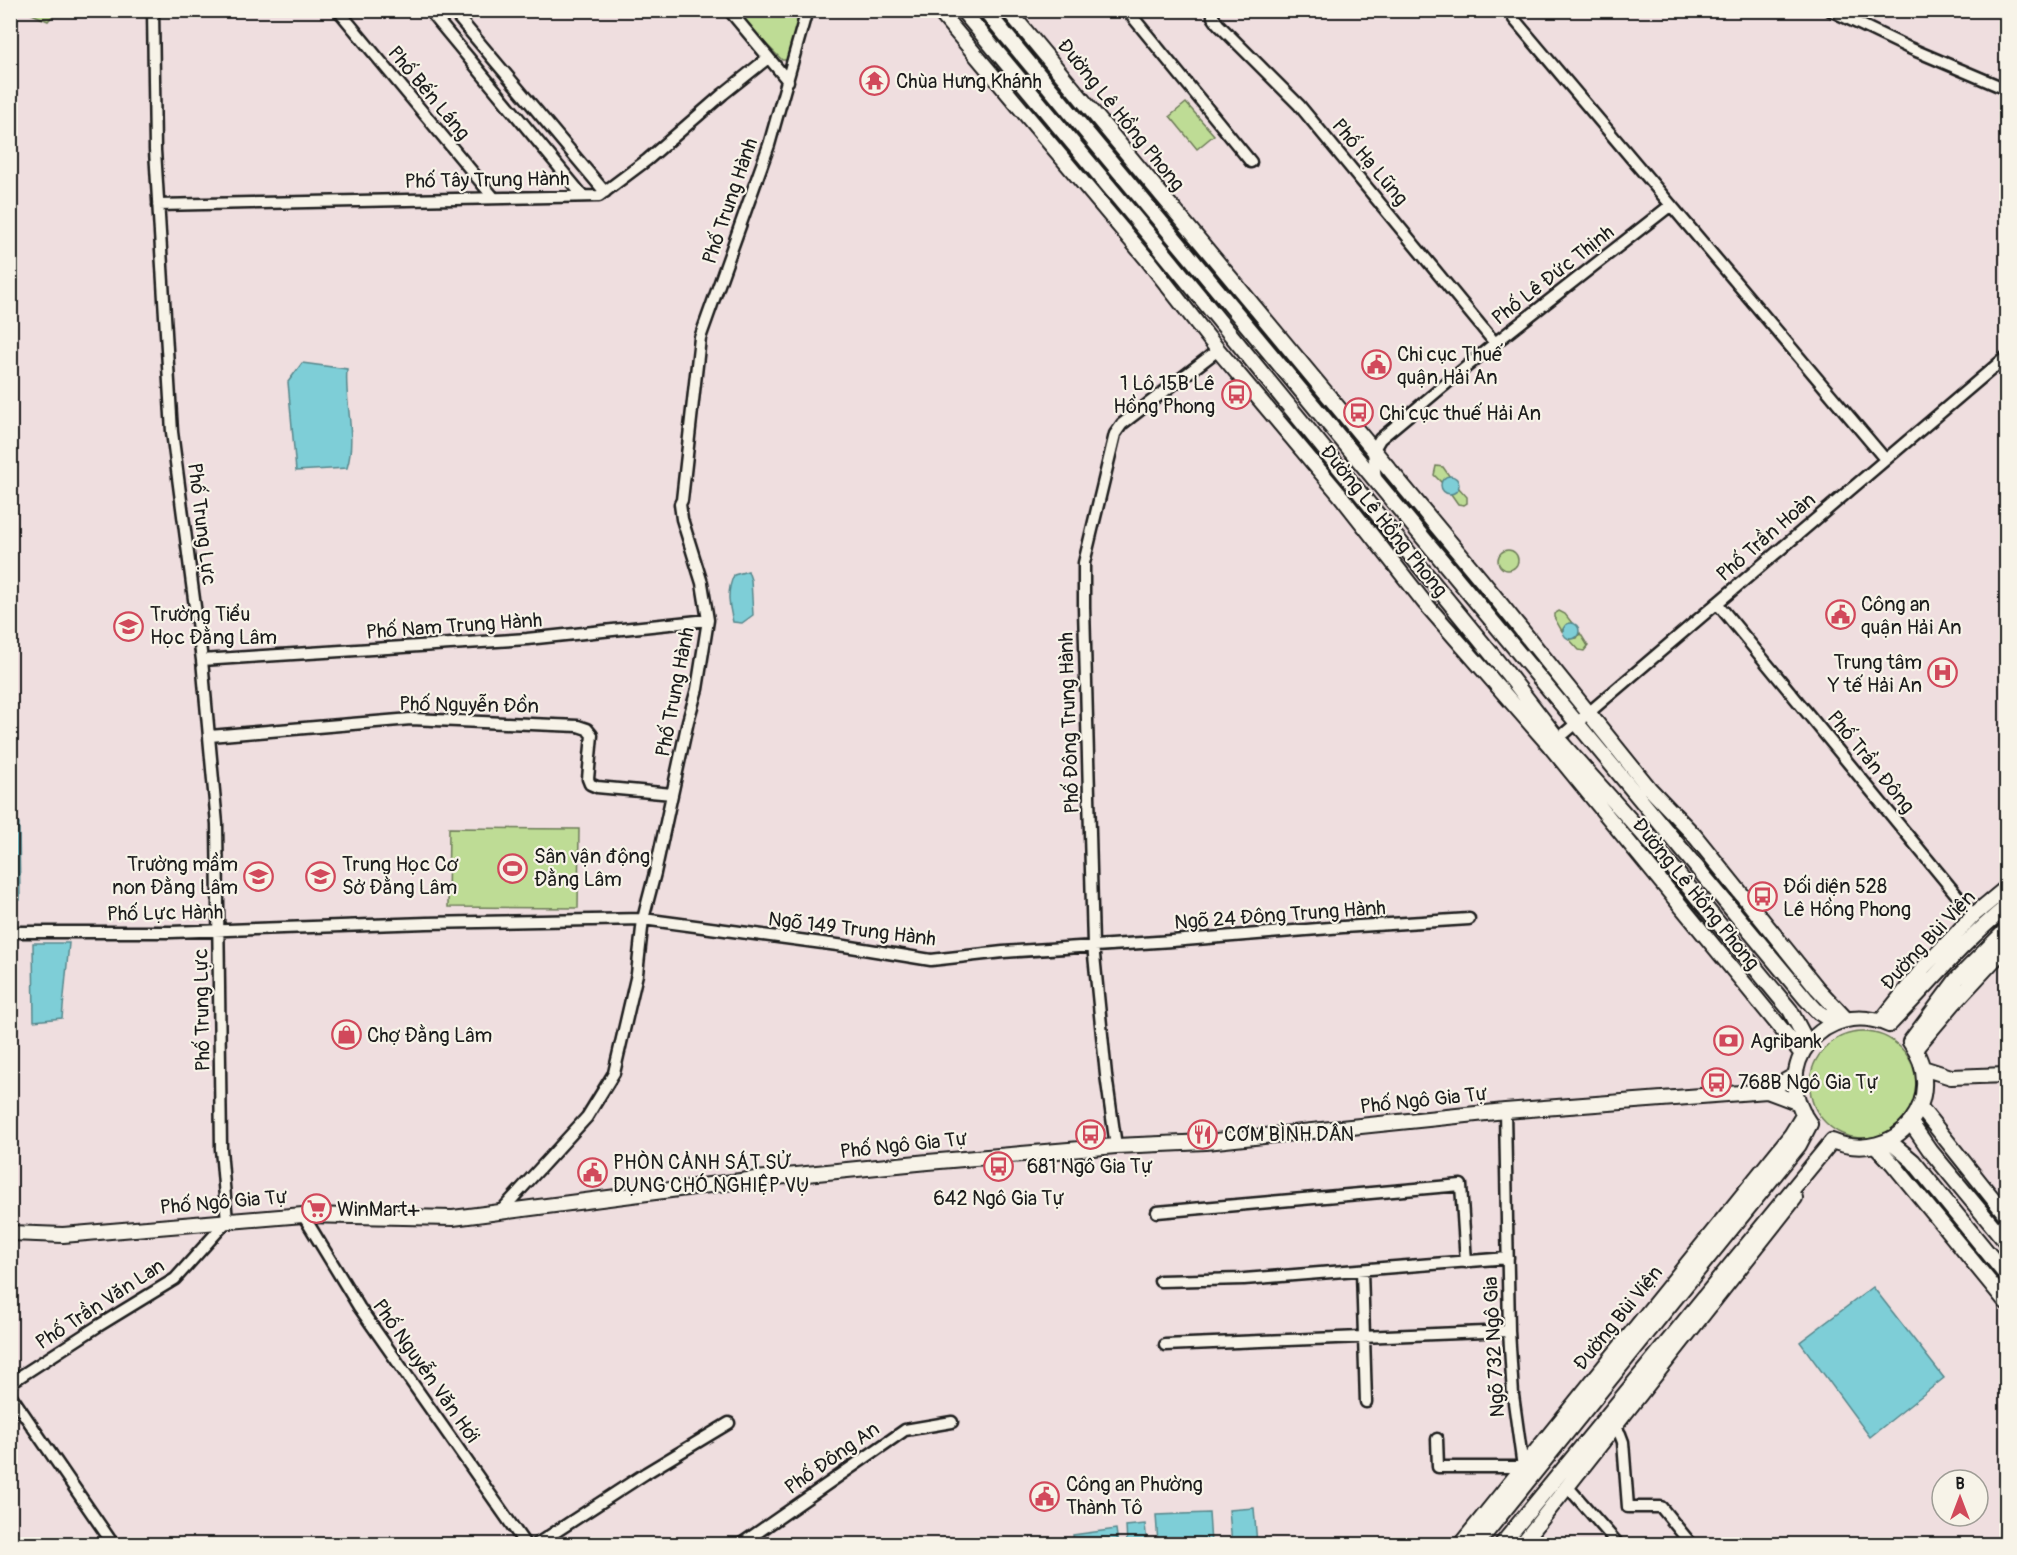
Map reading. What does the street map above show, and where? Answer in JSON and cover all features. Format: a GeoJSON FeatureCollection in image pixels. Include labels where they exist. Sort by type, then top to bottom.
{"type":"FeatureCollection","features":[{"type":"Feature","properties":{"kind":"main road","name":"Đường Lê Hồng Phong"},"geometry":{"type":"LineString","coordinates":[[938,10],[1146,258],[1218,350],[1340,495],[1424,602],[1668,862],[1790,1010],[1805,1049]]}},
{"type":"Feature","properties":{"kind":"main road","name":"Đường Lê Hồng Phong"},"geometry":{"type":"LineString","coordinates":[[962,10],[1508,673],[1554,742],[1805,1049]]}},
{"type":"Feature","properties":{"kind":"main road","name":"Đường Lê Hồng Phong"},"geometry":{"type":"LineString","coordinates":[[985,10],[1806,999],[1818,1011],[1841,1021]]}},
{"type":"Feature","properties":{"kind":"main road","name":"Đường Lê Hồng Phong"},"geometry":{"type":"LineString","coordinates":[[1008,10],[1483,582],[1649,788],[1694,836],[1841,1021]]}},
{"type":"Feature","properties":{"kind":"main road"},"geometry":{"type":"LineString","coordinates":[[1146,258],[1188,228]]}},
{"type":"Feature","properties":{"kind":"main road","name":"Đường Bùi Viện"},"geometry":{"type":"LineString","coordinates":[[1885,1023],[1924,967],[1974,916],[2007,888]]}},
{"type":"Feature","properties":{"kind":"main road","name":"Đường Bùi Viện"},"geometry":{"type":"LineString","coordinates":[[1885,1023],[1916,998],[1943,965],[1982,927],[2007,907]]}},
{"type":"Feature","properties":{"kind":"main road"},"geometry":{"type":"LineString","coordinates":[[1913,1045],[1957,979],[2007,930]]}},
{"type":"Feature","properties":{"kind":"main road"},"geometry":{"type":"LineString","coordinates":[[1913,1045],[2007,947]]}},
{"type":"Feature","properties":{"kind":"main road"},"geometry":{"type":"LineString","coordinates":[[1804,1114],[1796,1089],[1796,1075],[1805,1049],[1816,1035],[1841,1021],[1863,1018],[1885,1023]]}},
{"type":"Feature","properties":{"kind":"main road"},"geometry":{"type":"LineString","coordinates":[[1913,1045],[1923,1068],[1922,1101],[2007,1215]]}},
{"type":"Feature","properties":{"kind":"main road"},"geometry":{"type":"LineString","coordinates":[[1923,1068],[1951,1077],[2007,1075]]}},
{"type":"Feature","properties":{"kind":"main road"},"geometry":{"type":"LineString","coordinates":[[1796,1075],[1767,1091],[1804,1114]]}},
{"type":"Feature","properties":{"kind":"main road"},"geometry":{"type":"LineString","coordinates":[[1835,1142],[1851,1146],[1875,1145],[1888,1140],[1911,1123],[1922,1101],[1951,1077]]}},
{"type":"Feature","properties":{"kind":"main road","name":"Phố Ngô Gia Tự"},"geometry":{"type":"LineString","coordinates":[[10,1233],[63,1235],[303,1215],[453,1218],[756,1179],[1116,1146],[1206,1142],[1505,1111],[1767,1091]]}},
{"type":"Feature","properties":{"kind":"main road","name":"Đường Bùi Viện"},"geometry":{"type":"LineString","coordinates":[[1461,1545],[1791,1135],[1804,1114]]}},
{"type":"Feature","properties":{"kind":"main road","name":"Đường Bùi Viện"},"geometry":{"type":"LineString","coordinates":[[1477,1545],[1799,1145],[1804,1114]]}},
{"type":"Feature","properties":{"kind":"main road"},"geometry":{"type":"LineString","coordinates":[[1911,1123],[1929,1149],[2007,1242]]}},
{"type":"Feature","properties":{"kind":"main road"},"geometry":{"type":"LineString","coordinates":[[1888,1140],[1913,1161],[2007,1275]]}},
{"type":"Feature","properties":{"kind":"main road"},"geometry":{"type":"LineString","coordinates":[[1531,1541],[1567,1486],[1835,1142]]}},
{"type":"Feature","properties":{"kind":"main road"},"geometry":{"type":"LineString","coordinates":[[1502,1545],[1809,1166],[1835,1142]]}},
{"type":"Feature","properties":{"kind":"main road"},"geometry":{"type":"LineString","coordinates":[[1875,1145],[2007,1302]]}},
{"type":"Feature","properties":{"kind":"street","name":"Phố Trung Lực"},"geometry":{"type":"LineString","coordinates":[[153,10],[154,125],[172,432],[202,660],[217,824],[221,1149],[227,1221]]}},
{"type":"Feature","properties":{"kind":"street","name":"Phố Bến Láng"},"geometry":{"type":"LineString","coordinates":[[338,10],[494,198]]}},
{"type":"Feature","properties":{"kind":"street"},"geometry":{"type":"LineString","coordinates":[[429,10],[583,196]]}},
{"type":"Feature","properties":{"kind":"street"},"geometry":{"type":"LineString","coordinates":[[452,10],[605,192]]}},
{"type":"Feature","properties":{"kind":"street","name":"Phố Trung Hành"},"geometry":{"type":"LineString","coordinates":[[501,1211],[587,1117],[614,1073],[637,975],[643,919],[687,721],[697,689],[708,620],[702,583],[685,530],[680,504],[700,338],[769,145],[807,10]]}},
{"type":"Feature","properties":{"kind":"street"},"geometry":{"type":"LineString","coordinates":[[1126,10],[1251,162]]}},
{"type":"Feature","properties":{"kind":"street","name":"Phố Hạ Lũng"},"geometry":{"type":"LineString","coordinates":[[1213,10],[1213,16],[1218,24],[1299,105],[1495,343]]}},
{"type":"Feature","properties":{"kind":"street"},"geometry":{"type":"LineString","coordinates":[[1830,10],[1907,47],[2007,89]]}},
{"type":"Feature","properties":{"kind":"street"},"geometry":{"type":"LineString","coordinates":[[732,11],[788,81]]}},
{"type":"Feature","properties":{"kind":"street"},"geometry":{"type":"LineString","coordinates":[[1514,19],[1885,459]]}},
{"type":"Feature","properties":{"kind":"street","name":"Phố Tây Trung Hành"},"geometry":{"type":"LineString","coordinates":[[158,205],[599,196],[647,160],[768,58]]}},
{"type":"Feature","properties":{"kind":"street","name":"Phố Lê Đức Thịnh"},"geometry":{"type":"LineString","coordinates":[[1373,451],[1380,439],[1495,343],[1671,205]]}},
{"type":"Feature","properties":{"kind":"street","name":"Phố Đông Trung Hành"},"geometry":{"type":"LineString","coordinates":[[1116,1146],[1106,1075],[1093,945],[1084,563],[1115,434],[1122,424],[1218,350]]}},
{"type":"Feature","properties":{"kind":"street","name":"Phố Trần Hoàn"},"geometry":{"type":"LineString","coordinates":[[1554,742],[2007,357]]}},
{"type":"Feature","properties":{"kind":"street"},"geometry":{"type":"LineString","coordinates":[[1373,451],[1376,480]]}},
{"type":"Feature","properties":{"kind":"street","name":"Phố Trần Đông"},"geometry":{"type":"LineString","coordinates":[[1717,603],[1974,916]]}},
{"type":"Feature","properties":{"kind":"street","name":"Phố Nam Trung Hành"},"geometry":{"type":"LineString","coordinates":[[202,660],[527,639],[708,620]]}},
{"type":"Feature","properties":{"kind":"street","name":"Phố Nguyễn Đồn"},"geometry":{"type":"LineString","coordinates":[[210,736],[411,719],[578,726],[587,729],[592,735],[588,779],[590,784],[597,787],[672,794]]}},
{"type":"Feature","properties":{"kind":"street","name":"Ngõ 149 Trung Hành"},"geometry":{"type":"LineString","coordinates":[[643,919],[931,960],[1093,945]]}},
{"type":"Feature","properties":{"kind":"street","name":"Phố Lực Hành"},"geometry":{"type":"LineString","coordinates":[[10,932],[219,931],[427,923],[643,919]]}},
{"type":"Feature","properties":{"kind":"street","name":"Ngõ 24 Đông Trung Hành"},"geometry":{"type":"LineString","coordinates":[[1093,945],[1469,919]]}},
{"type":"Feature","properties":{"kind":"street","name":"Ngõ 732 Ngô Gia"},"geometry":{"type":"LineString","coordinates":[[1505,1111],[1512,1395],[1523,1467]]}},
{"type":"Feature","properties":{"kind":"street"},"geometry":{"type":"LineString","coordinates":[[1157,1212],[1461,1185],[1466,1262]]}},
{"type":"Feature","properties":{"kind":"street","name":"Phố Nguyễn Văn Hới"},"geometry":{"type":"LineString","coordinates":[[303,1215],[359,1306],[525,1545]]}},
{"type":"Feature","properties":{"kind":"street","name":"Phố Trần Văn Lan"},"geometry":{"type":"LineString","coordinates":[[10,1383],[176,1279],[227,1221]]}},
{"type":"Feature","properties":{"kind":"street"},"geometry":{"type":"LineString","coordinates":[[1160,1281],[1244,1279],[1508,1258]]}},
{"type":"Feature","properties":{"kind":"street"},"geometry":{"type":"LineString","coordinates":[[1362,1270],[1366,1402]]}},
{"type":"Feature","properties":{"kind":"street"},"geometry":{"type":"LineString","coordinates":[[1165,1345],[1509,1331]]}},
{"type":"Feature","properties":{"kind":"street"},"geometry":{"type":"LineString","coordinates":[[10,1395],[113,1545]]}},
{"type":"Feature","properties":{"kind":"street","name":"Phố Đông An"},"geometry":{"type":"LineString","coordinates":[[741,1545],[905,1430],[952,1422]]}},
{"type":"Feature","properties":{"kind":"street"},"geometry":{"type":"LineString","coordinates":[[537,1545],[646,1473],[729,1423]]}},
{"type":"Feature","properties":{"kind":"street"},"geometry":{"type":"LineString","coordinates":[[1614,1425],[1623,1442],[1628,1507],[1661,1508],[1691,1545]]}},
{"type":"Feature","properties":{"kind":"street"},"geometry":{"type":"LineString","coordinates":[[1437,1439],[1438,1467],[1523,1467]]}},
{"type":"Feature","properties":{"kind":"street"},"geometry":{"type":"LineString","coordinates":[[1567,1486],[1617,1545]]}},
{"type":"Feature","properties":{"kind":"green space"},"geometry":{"type":"Polygon","coordinates":[[[25,11],[57,11],[48,21],[25,11]]]}},
{"type":"Feature","properties":{"kind":"green space"},"geometry":{"type":"Polygon","coordinates":[[[747,11],[803,11],[791,60],[782,60],[742,20],[743,14],[747,11]]]}},
{"type":"Feature","properties":{"kind":"green space"},"geometry":{"type":"Polygon","coordinates":[[[1186,103],[1214,135],[1197,149],[1170,116],[1186,103]]]}},
{"type":"Feature","properties":{"kind":"green space"},"geometry":{"type":"Polygon","coordinates":[[[1436,466],[1443,467],[1450,477],[1442,483],[1434,475],[1436,466]]]}},
{"type":"Feature","properties":{"kind":"green space"},"geometry":{"type":"Polygon","coordinates":[[[1458,487],[1467,497],[1467,503],[1464,505],[1458,504],[1451,494],[1458,487]]]}},
{"type":"Feature","properties":{"kind":"green space"},"geometry":{"type":"Polygon","coordinates":[[[1508,550],[1515,553],[1518,560],[1515,567],[1508,570],[1501,567],[1498,560],[1501,553],[1508,550]]]}},
{"type":"Feature","properties":{"kind":"green space"},"geometry":{"type":"Polygon","coordinates":[[[1559,611],[1565,614],[1572,623],[1567,624],[1562,631],[1554,617],[1554,614],[1559,611]]]}},
{"type":"Feature","properties":{"kind":"green space"},"geometry":{"type":"Polygon","coordinates":[[[1580,633],[1588,646],[1584,651],[1579,650],[1569,639],[1577,638],[1580,633]]]}},
{"type":"Feature","properties":{"kind":"green space","name":"Sân vận động Đằng Lâm"},"geometry":{"type":"Polygon","coordinates":[[[449,828],[579,829],[578,908],[448,907],[449,828]]]}},
{"type":"Feature","properties":{"kind":"green space"},"geometry":{"type":"Polygon","coordinates":[[[1863,1032],[1883,1036],[1901,1047],[1912,1065],[1916,1085],[1912,1105],[1901,1123],[1883,1134],[1863,1138],[1843,1134],[1825,1123],[1814,1105],[1810,1085],[1814,1065],[1825,1047],[1843,1036],[1863,1032]]]}},
{"type":"Feature","properties":{"kind":"water"},"geometry":{"type":"Polygon","coordinates":[[[302,363],[347,369],[351,444],[347,468],[296,471],[288,382],[302,363]]]}},
{"type":"Feature","properties":{"kind":"water"},"geometry":{"type":"Polygon","coordinates":[[[1450,476],[1456,479],[1459,485],[1456,491],[1450,494],[1444,491],[1441,485],[1444,479],[1450,476]]]}},
{"type":"Feature","properties":{"kind":"water"},"geometry":{"type":"Polygon","coordinates":[[[748,571],[751,580],[753,615],[742,623],[733,622],[729,599],[731,581],[734,575],[748,571]]]}},
{"type":"Feature","properties":{"kind":"water"},"geometry":{"type":"Polygon","coordinates":[[[1568,623],[1574,623],[1579,631],[1577,637],[1568,639],[1563,634],[1563,628],[1568,623]]]}},
{"type":"Feature","properties":{"kind":"water"},"geometry":{"type":"Polygon","coordinates":[[[11,823],[19,823],[20,900],[11,900],[11,823]]]}},
{"type":"Feature","properties":{"kind":"water"},"geometry":{"type":"Polygon","coordinates":[[[33,943],[69,943],[62,1018],[34,1021],[33,943]]]}},
{"type":"Feature","properties":{"kind":"water"},"geometry":{"type":"Polygon","coordinates":[[[1873,1287],[1944,1378],[1870,1437],[1800,1342],[1873,1287]]]}},
{"type":"Feature","properties":{"kind":"water"},"geometry":{"type":"Polygon","coordinates":[[[1254,1508],[1257,1544],[1232,1544],[1229,1510],[1254,1508]]]}},
{"type":"Feature","properties":{"kind":"water"},"geometry":{"type":"Polygon","coordinates":[[[1209,1513],[1211,1544],[1158,1544],[1156,1515],[1209,1513]]]}},
{"type":"Feature","properties":{"kind":"water"},"geometry":{"type":"Polygon","coordinates":[[[1145,1524],[1147,1544],[1127,1544],[1126,1526],[1145,1524]]]}},
{"type":"Feature","properties":{"kind":"water"},"geometry":{"type":"Polygon","coordinates":[[[1116,1529],[1118,1544],[1074,1544],[1073,1535],[1116,1529]]]}},
{"type":"Feature","properties":{"kind":"place","name":"Chùa Hưng Khánh"},"geometry":{"type":"Point","coordinates":[875,81]}},
{"type":"Feature","properties":{"kind":"place","name":"Chi cục Thuế quận Hải An"},"geometry":{"type":"Point","coordinates":[1376,365]}},
{"type":"Feature","properties":{"kind":"place","name":"1 Lô 15B Lê Hồng Phong"},"geometry":{"type":"Point","coordinates":[1236,394]}},
{"type":"Feature","properties":{"kind":"place","name":"Chi cục thuế Hải An"},"geometry":{"type":"Point","coordinates":[1358,413]}},
{"type":"Feature","properties":{"kind":"place","name":"Công an quận Hải An"},"geometry":{"type":"Point","coordinates":[1840,615]}},
{"type":"Feature","properties":{"kind":"place","name":"Trường Tiểu Học Đằng Lâm"},"geometry":{"type":"Point","coordinates":[129,626]}},
{"type":"Feature","properties":{"kind":"place","name":"Trung tâm Y tế Hải An"},"geometry":{"type":"Point","coordinates":[1943,673]}},
{"type":"Feature","properties":{"kind":"place","name":"Sân vận động Đằng Lâm"},"geometry":{"type":"Point","coordinates":[513,868]}},
{"type":"Feature","properties":{"kind":"place","name":"Trường mầm non Đằng Lâm"},"geometry":{"type":"Point","coordinates":[259,876]}},
{"type":"Feature","properties":{"kind":"place","name":"Trung Học Cơ Sở Đằng Lâm"},"geometry":{"type":"Point","coordinates":[321,876]}},
{"type":"Feature","properties":{"kind":"place","name":"Đối diện 528 Lê Hồng Phong"},"geometry":{"type":"Point","coordinates":[1762,897]}},
{"type":"Feature","properties":{"kind":"place","name":"Chợ Đằng Lâm"},"geometry":{"type":"Point","coordinates":[346,1035]}},
{"type":"Feature","properties":{"kind":"place","name":"Agribank"},"geometry":{"type":"Point","coordinates":[1729,1041]}},
{"type":"Feature","properties":{"kind":"place","name":"768B Ngô Gia Tự"},"geometry":{"type":"Point","coordinates":[1717,1082]}},
{"type":"Feature","properties":{"kind":"place","name":"CƠM BÌNH DÂN"},"geometry":{"type":"Point","coordinates":[1203,1134]}},
{"type":"Feature","properties":{"kind":"place","name":"681 Ngô Gia Tự"},"geometry":{"type":"Point","coordinates":[1090,1135]}},
{"type":"Feature","properties":{"kind":"place","name":"642 Ngô Gia Tự"},"geometry":{"type":"Point","coordinates":[999,1167]}},
{"type":"Feature","properties":{"kind":"place","name":"PHÒN CẢNH SÁT SỬ DỤNG CHÓ NGHIỆP VỤ"},"geometry":{"type":"Point","coordinates":[592,1173]}},
{"type":"Feature","properties":{"kind":"place","name":"WinMart+"},"geometry":{"type":"Point","coordinates":[316,1209]}},
{"type":"Feature","properties":{"kind":"place","name":"Công an Phường Thành Tô"},"geometry":{"type":"Point","coordinates":[1045,1496]}}]}
